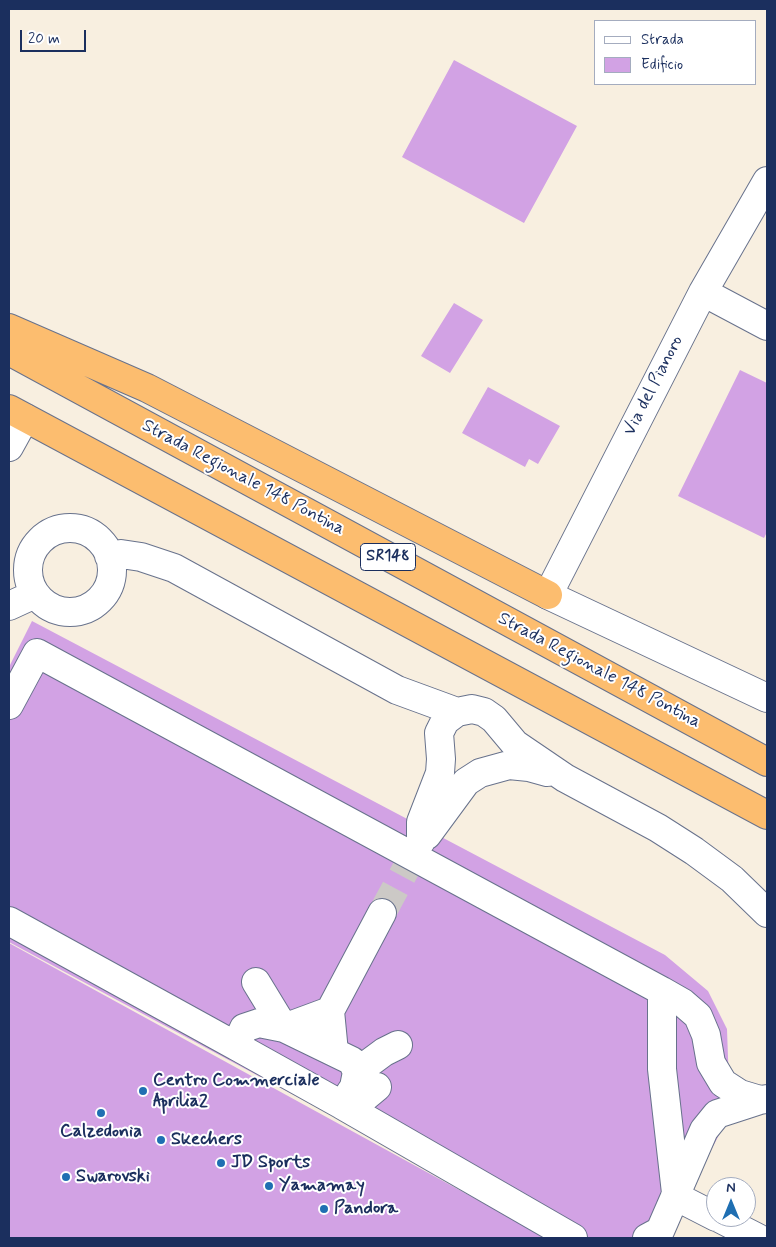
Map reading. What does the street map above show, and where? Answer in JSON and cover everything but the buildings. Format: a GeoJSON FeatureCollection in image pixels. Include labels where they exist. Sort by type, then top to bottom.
{"type":"FeatureCollection","features":[{"type":"Feature","properties":{"kind":"highway"},"geometry":{"type":"LineString","coordinates":[[9,328],[148,388],[548,595]]}},
{"type":"Feature","properties":{"kind":"highway","name":"Strada Regionale 148 Pontina"},"geometry":{"type":"LineString","coordinates":[[9,351],[767,762]]}},
{"type":"Feature","properties":{"kind":"highway","name":"SR148"},"geometry":{"type":"LineString","coordinates":[[17,414],[767,815]]}},
{"type":"Feature","properties":{"kind":"street","name":"Via del Pianoro"},"geometry":{"type":"LineString","coordinates":[[548,595],[703,292],[767,180]]}},
{"type":"Feature","properties":{"kind":"street"},"geometry":{"type":"LineString","coordinates":[[703,292],[767,326]]}},
{"type":"Feature","properties":{"kind":"street"},"geometry":{"type":"LineString","coordinates":[[9,447],[17,414]]}},
{"type":"Feature","properties":{"kind":"street"},"geometry":{"type":"LineString","coordinates":[[71,528],[94,536],[106,548],[109,556],[111,575],[103,595],[93,604],[81,610],[68,612],[44,603],[35,594],[28,570],[30,557],[22,548],[54,531],[71,528]]}},
{"type":"Feature","properties":{"kind":"street"},"geometry":{"type":"LineString","coordinates":[[109,556],[121,554],[141,557],[174,568],[397,690],[457,712]]}},
{"type":"Feature","properties":{"kind":"street"},"geometry":{"type":"LineString","coordinates":[[109,584],[142,574],[174,568]]}},
{"type":"Feature","properties":{"kind":"street"},"geometry":{"type":"LineString","coordinates":[[9,606],[35,594]]}},
{"type":"Feature","properties":{"kind":"street"},"geometry":{"type":"LineString","coordinates":[[548,595],[767,698]]}},
{"type":"Feature","properties":{"kind":"street"},"geometry":{"type":"LineString","coordinates":[[9,705],[37,653],[683,1003],[698,1016],[706,1035],[711,1063],[723,1083],[740,1094],[764,1100]]}},
{"type":"Feature","properties":{"kind":"street"},"geometry":{"type":"LineString","coordinates":[[397,690],[419,707],[439,733],[440,773],[421,822],[421,841],[435,826],[452,799],[466,782],[480,773],[509,765],[529,767],[566,778]]}},
{"type":"Feature","properties":{"kind":"street"},"geometry":{"type":"LineString","coordinates":[[439,733],[446,721],[457,712],[472,709],[484,712],[494,719],[515,744],[566,778],[682,843],[732,878],[767,913]]}},
{"type":"Feature","properties":{"kind":"street"},"geometry":{"type":"LineString","coordinates":[[334,1052],[330,1011],[382,913]]}},
{"type":"Feature","properties":{"kind":"street"},"geometry":{"type":"LineString","coordinates":[[9,921],[240,1037],[342,1105],[572,1238]]}},
{"type":"Feature","properties":{"kind":"street"},"geometry":{"type":"LineString","coordinates":[[240,1037],[243,1008],[256,982],[284,1028]]}},
{"type":"Feature","properties":{"kind":"street"},"geometry":{"type":"LineString","coordinates":[[662,991],[662,1069],[675,1194]]}},
{"type":"Feature","properties":{"kind":"street"},"geometry":{"type":"LineString","coordinates":[[284,1028],[330,1011]]}},
{"type":"Feature","properties":{"kind":"street"},"geometry":{"type":"LineString","coordinates":[[240,1037],[259,1022],[284,1028],[352,1061],[367,1079]]}},
{"type":"Feature","properties":{"kind":"street"},"geometry":{"type":"LineString","coordinates":[[342,1105],[365,1096],[367,1079],[384,1052],[398,1045]]}},
{"type":"Feature","properties":{"kind":"street"},"geometry":{"type":"LineString","coordinates":[[647,1238],[660,1231],[704,1130],[717,1114],[764,1100]]}},
{"type":"Feature","properties":{"kind":"street"},"geometry":{"type":"LineString","coordinates":[[675,1194],[706,1211]]}},
{"type":"Feature","properties":{"kind":"street"},"geometry":{"type":"LineString","coordinates":[[736,1227],[758,1238]]}},
{"type":"Feature","properties":{"kind":"tunnel"},"geometry":{"type":"LineString","coordinates":[[382,913],[421,841]]}},
{"type":"Feature","properties":{"kind":"place","name":"Centro Commerciale Aprilia2"},"geometry":{"type":"Point","coordinates":[143,1091]}},
{"type":"Feature","properties":{"kind":"place","name":"Calzedonia"},"geometry":{"type":"Point","coordinates":[101,1113]}},
{"type":"Feature","properties":{"kind":"place","name":"Skechers"},"geometry":{"type":"Point","coordinates":[161,1140]}},
{"type":"Feature","properties":{"kind":"place","name":"JD Sports"},"geometry":{"type":"Point","coordinates":[221,1163]}},
{"type":"Feature","properties":{"kind":"place","name":"Swarovski"},"geometry":{"type":"Point","coordinates":[66,1177]}},
{"type":"Feature","properties":{"kind":"place","name":"Yamamay"},"geometry":{"type":"Point","coordinates":[269,1186]}},
{"type":"Feature","properties":{"kind":"place","name":"Pandora"},"geometry":{"type":"Point","coordinates":[324,1209]}}]}
